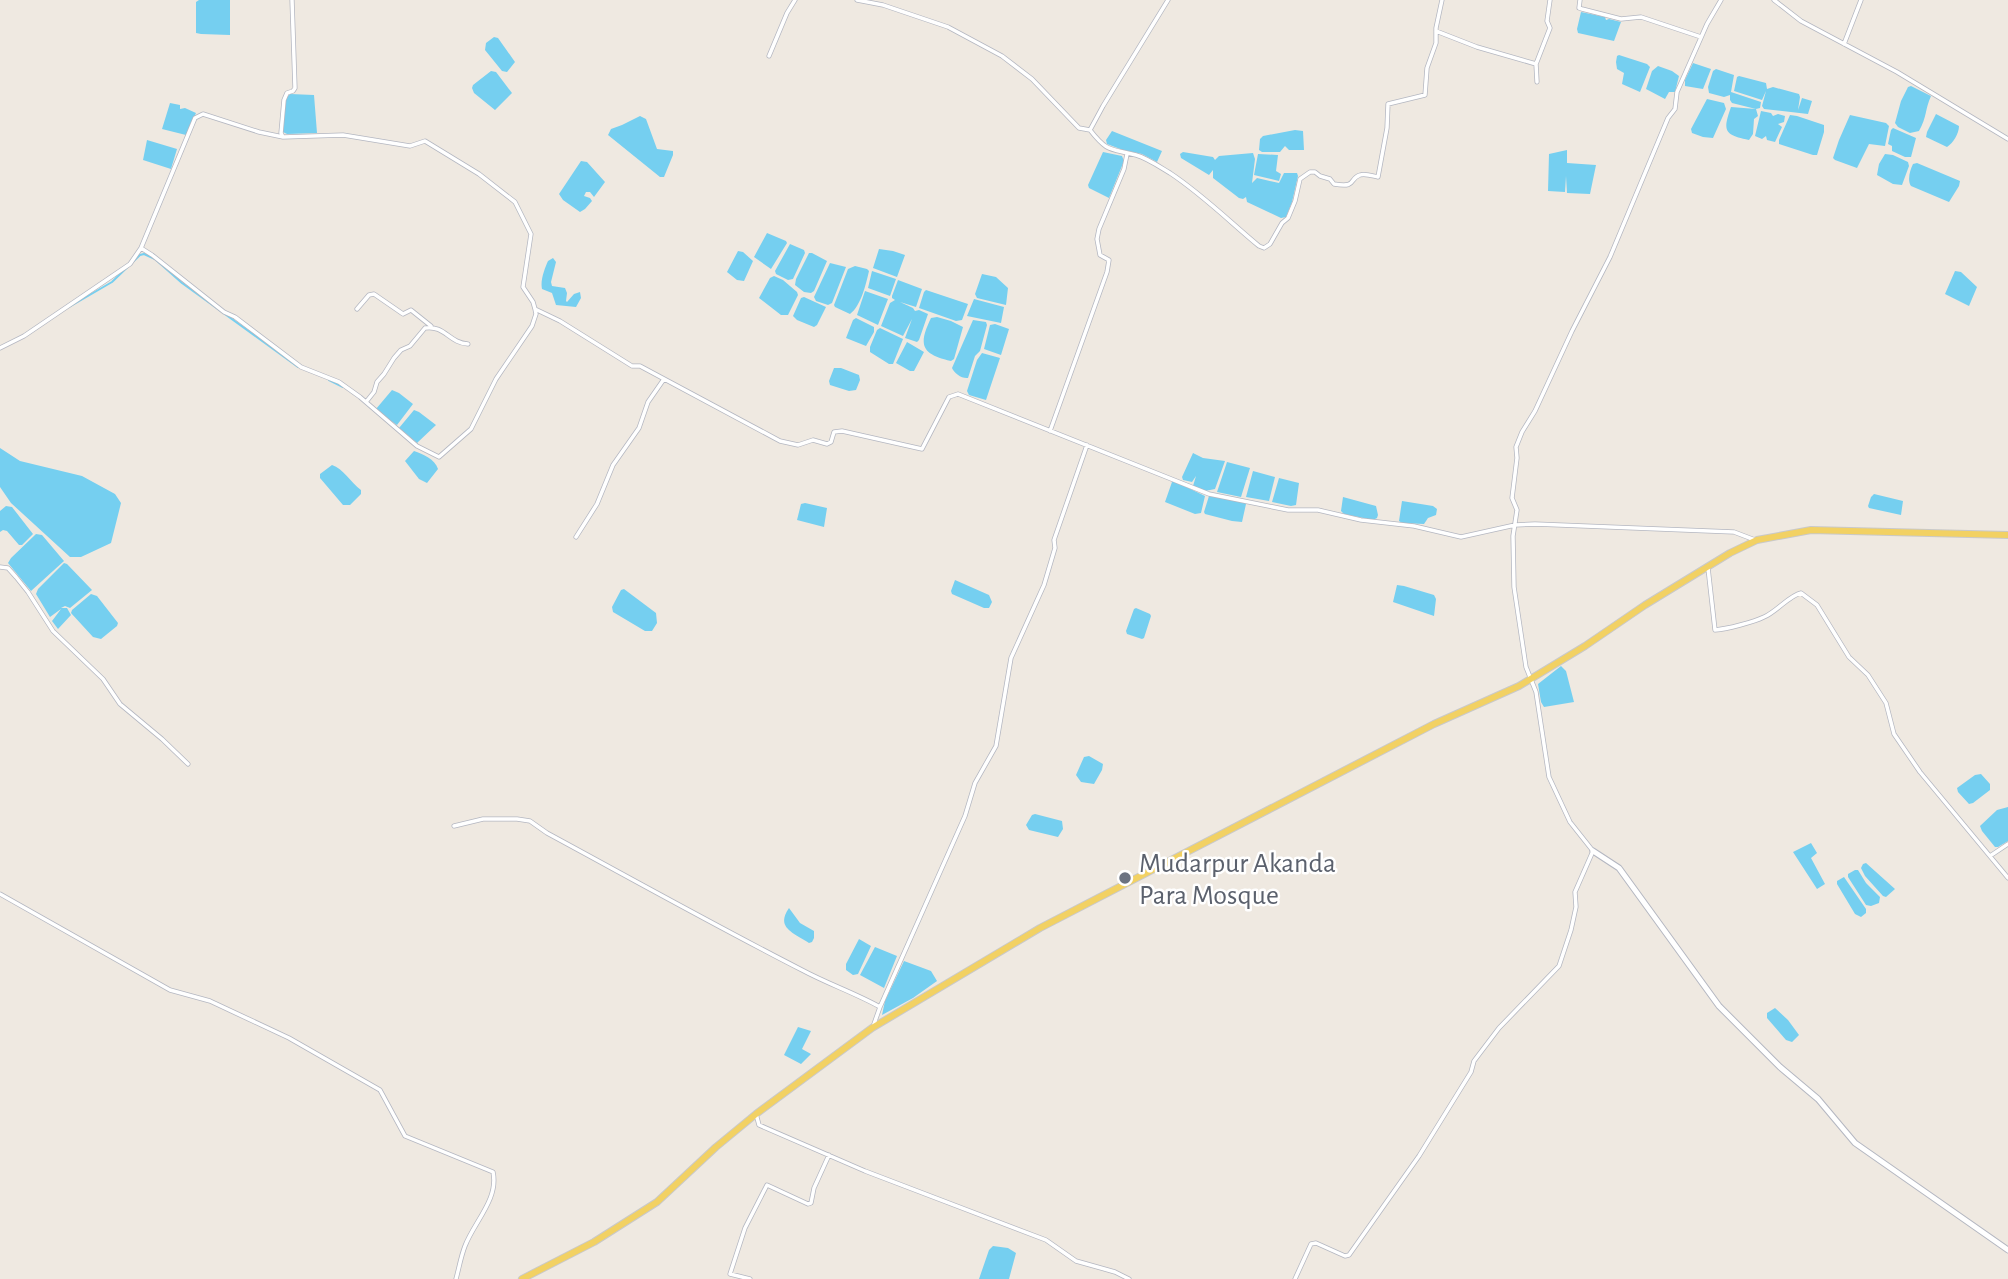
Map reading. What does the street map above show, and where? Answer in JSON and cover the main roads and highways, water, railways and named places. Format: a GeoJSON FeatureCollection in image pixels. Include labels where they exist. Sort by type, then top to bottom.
{"type":"FeatureCollection","features":[{"type":"Feature","properties":{"kind":"main road"},"geometry":{"type":"LineString","coordinates":[[522,1279],[594,1242],[657,1202],[756,1114],[872,1028],[1040,928],[1434,724],[1530,679],[1707,565],[1757,540],[1794,532],[1830,530],[2008,535]]}},
{"type":"Feature","properties":{"kind":"water"},"geometry":{"type":"Polygon","coordinates":[[[230,0],[230,35],[196,33],[196,2],[230,0]]]}},
{"type":"Feature","properties":{"kind":"water"},"geometry":{"type":"Polygon","coordinates":[[[1581,12],[1621,22],[1614,41],[1578,33],[1581,12]]]}},
{"type":"Feature","properties":{"kind":"water"},"geometry":{"type":"Polygon","coordinates":[[[494,37],[498,38],[515,62],[507,72],[502,71],[485,50],[486,43],[494,37]]]}},
{"type":"Feature","properties":{"kind":"water"},"geometry":{"type":"Polygon","coordinates":[[[1619,55],[1650,67],[1640,92],[1622,84],[1624,73],[1617,69],[1616,62],[1619,55]]]}},
{"type":"Feature","properties":{"kind":"water"},"geometry":{"type":"Polygon","coordinates":[[[1693,63],[1711,69],[1703,89],[1685,86],[1693,63]]]}},
{"type":"Feature","properties":{"kind":"water"},"geometry":{"type":"Polygon","coordinates":[[[1658,66],[1679,76],[1675,92],[1669,92],[1665,99],[1646,89],[1652,71],[1658,66]]]}},
{"type":"Feature","properties":{"kind":"water"},"geometry":{"type":"Polygon","coordinates":[[[1716,69],[1734,75],[1731,92],[1761,102],[1760,108],[1732,103],[1730,95],[1724,97],[1709,93],[1708,87],[1716,69]]]}},
{"type":"Feature","properties":{"kind":"water"},"geometry":{"type":"Polygon","coordinates":[[[491,71],[496,72],[512,93],[495,110],[474,93],[472,88],[491,71]]]}},
{"type":"Feature","properties":{"kind":"water"},"geometry":{"type":"Polygon","coordinates":[[[1739,76],[1766,83],[1767,89],[1773,87],[1799,94],[1798,110],[1802,98],[1812,101],[1808,114],[1764,109],[1762,106],[1766,91],[1762,100],[1734,91],[1739,76]]]}},
{"type":"Feature","properties":{"kind":"water"},"geometry":{"type":"Polygon","coordinates":[[[1911,86],[1931,96],[1919,131],[1910,133],[1895,123],[1901,101],[1911,86]]]}},
{"type":"Feature","properties":{"kind":"water"},"geometry":{"type":"Polygon","coordinates":[[[290,94],[314,95],[317,133],[283,132],[286,98],[290,94]]]}},
{"type":"Feature","properties":{"kind":"water"},"geometry":{"type":"Polygon","coordinates":[[[1707,99],[1724,103],[1726,109],[1713,138],[1692,133],[1691,129],[1707,99]]]}},
{"type":"Feature","properties":{"kind":"water"},"geometry":{"type":"Polygon","coordinates":[[[170,103],[196,113],[186,135],[162,129],[170,103]]]}},
{"type":"Feature","properties":{"kind":"water"},"geometry":{"type":"Polygon","coordinates":[[[1731,107],[1756,109],[1758,116],[1754,119],[1753,134],[1749,140],[1734,136],[1727,130],[1731,107]]]}},
{"type":"Feature","properties":{"kind":"water"},"geometry":{"type":"Polygon","coordinates":[[[1761,111],[1773,116],[1785,116],[1784,122],[1778,124],[1782,127],[1775,142],[1767,140],[1766,136],[1762,139],[1755,136],[1761,111]]]}},
{"type":"Feature","properties":{"kind":"water"},"geometry":{"type":"Polygon","coordinates":[[[1936,114],[1959,126],[1955,138],[1947,147],[1926,137],[1936,114]]]}},
{"type":"Feature","properties":{"kind":"water"},"geometry":{"type":"Polygon","coordinates":[[[1790,115],[1824,125],[1817,155],[1779,144],[1790,115]]]}},
{"type":"Feature","properties":{"kind":"water"},"geometry":{"type":"Polygon","coordinates":[[[1850,115],[1889,126],[1885,146],[1869,144],[1857,168],[1833,158],[1850,115]]]}},
{"type":"Feature","properties":{"kind":"water"},"geometry":{"type":"Polygon","coordinates":[[[640,116],[646,119],[657,149],[673,151],[664,177],[660,177],[608,135],[611,129],[640,116]]]}},
{"type":"Feature","properties":{"kind":"water"},"geometry":{"type":"Polygon","coordinates":[[[1893,128],[1916,138],[1911,157],[1892,151],[1892,146],[1888,144],[1893,128]]]}},
{"type":"Feature","properties":{"kind":"water"},"geometry":{"type":"Polygon","coordinates":[[[1112,131],[1162,151],[1157,162],[1142,154],[1107,144],[1106,140],[1112,131]]]}},
{"type":"Feature","properties":{"kind":"water"},"geometry":{"type":"Polygon","coordinates":[[[1303,131],[1304,150],[1289,150],[1285,146],[1280,152],[1259,150],[1263,136],[1303,131]]]}},
{"type":"Feature","properties":{"kind":"water"},"geometry":{"type":"Polygon","coordinates":[[[147,140],[177,149],[171,169],[143,160],[147,140]]]}},
{"type":"Feature","properties":{"kind":"water"},"geometry":{"type":"Polygon","coordinates":[[[1567,150],[1567,163],[1596,165],[1590,194],[1567,193],[1566,176],[1565,192],[1548,191],[1549,154],[1567,150]]]}},
{"type":"Feature","properties":{"kind":"water"},"geometry":{"type":"Polygon","coordinates":[[[1103,152],[1122,156],[1124,161],[1109,198],[1088,185],[1103,152]]]}},
{"type":"Feature","properties":{"kind":"water"},"geometry":{"type":"Polygon","coordinates":[[[1183,152],[1213,157],[1215,160],[1219,156],[1253,153],[1255,159],[1252,183],[1257,178],[1279,183],[1284,173],[1297,173],[1292,202],[1286,217],[1281,218],[1247,202],[1246,197],[1239,198],[1213,178],[1213,170],[1209,175],[1181,158],[1180,154],[1183,152]]]}},
{"type":"Feature","properties":{"kind":"water"},"geometry":{"type":"Polygon","coordinates":[[[1258,154],[1278,155],[1276,171],[1281,174],[1279,181],[1254,175],[1258,154]]]}},
{"type":"Feature","properties":{"kind":"water"},"geometry":{"type":"Polygon","coordinates":[[[1885,154],[1908,162],[1902,185],[1893,184],[1877,175],[1885,154]]]}},
{"type":"Feature","properties":{"kind":"water"},"geometry":{"type":"Polygon","coordinates":[[[581,161],[587,162],[605,182],[594,197],[590,192],[586,192],[584,196],[592,201],[580,212],[559,194],[581,161]]]}},
{"type":"Feature","properties":{"kind":"water"},"geometry":{"type":"Polygon","coordinates":[[[1917,163],[1960,181],[1949,202],[1911,186],[1910,172],[1913,164],[1917,163]]]}},
{"type":"Feature","properties":{"kind":"water"},"geometry":{"type":"Polygon","coordinates":[[[767,233],[787,243],[771,269],[754,257],[767,233]]]}},
{"type":"Feature","properties":{"kind":"water"},"geometry":{"type":"Polygon","coordinates":[[[790,244],[805,253],[793,279],[788,280],[775,271],[790,244]]]}},
{"type":"Feature","properties":{"kind":"water"},"geometry":{"type":"Polygon","coordinates":[[[879,249],[905,255],[897,277],[873,268],[879,249]]]}},
{"type":"Feature","properties":{"kind":"water"},"geometry":{"type":"Polygon","coordinates":[[[738,251],[753,261],[744,281],[737,280],[727,272],[738,251]]]}},
{"type":"Feature","properties":{"kind":"water"},"geometry":{"type":"Polygon","coordinates":[[[809,253],[827,261],[811,293],[804,292],[795,285],[809,253]]]}},
{"type":"Feature","properties":{"kind":"water"},"geometry":{"type":"Polygon","coordinates":[[[553,258],[556,262],[552,286],[565,288],[567,302],[580,292],[581,298],[576,307],[556,305],[552,293],[542,289],[544,271],[548,261],[553,258]]]}},
{"type":"Feature","properties":{"kind":"water"},"geometry":{"type":"Polygon","coordinates":[[[830,263],[846,267],[832,303],[828,305],[816,301],[814,297],[830,263]]]}},
{"type":"Feature","properties":{"kind":"water"},"geometry":{"type":"Polygon","coordinates":[[[855,266],[869,271],[860,300],[850,314],[834,305],[848,269],[855,266]]]}},
{"type":"Feature","properties":{"kind":"water"},"geometry":{"type":"Polygon","coordinates":[[[872,271],[896,279],[890,296],[868,288],[872,271]]]}},
{"type":"Feature","properties":{"kind":"water"},"geometry":{"type":"Polygon","coordinates":[[[1955,271],[1961,272],[1977,287],[1969,306],[1945,294],[1955,271]]]}},
{"type":"Feature","properties":{"kind":"water"},"geometry":{"type":"Polygon","coordinates":[[[982,274],[996,277],[1008,288],[1006,305],[977,298],[975,294],[982,274]]]}},
{"type":"Feature","properties":{"kind":"water"},"geometry":{"type":"Polygon","coordinates":[[[774,276],[797,292],[788,315],[781,315],[759,298],[770,278],[774,276]]]}},
{"type":"Feature","properties":{"kind":"water"},"geometry":{"type":"Polygon","coordinates":[[[898,280],[922,289],[916,307],[900,302],[915,311],[928,314],[917,342],[905,338],[912,319],[903,336],[881,326],[890,303],[895,300],[892,296],[898,280]]]}},
{"type":"Feature","properties":{"kind":"water"},"geometry":{"type":"Polygon","coordinates":[[[926,290],[968,304],[962,320],[956,321],[919,308],[926,290]]]}},
{"type":"Feature","properties":{"kind":"water"},"geometry":{"type":"Polygon","coordinates":[[[865,291],[888,299],[878,325],[857,315],[865,291]]]}},
{"type":"Feature","properties":{"kind":"water"},"geometry":{"type":"Polygon","coordinates":[[[804,297],[826,307],[814,327],[793,316],[804,297]]]}},
{"type":"Feature","properties":{"kind":"water"},"geometry":{"type":"Polygon","coordinates":[[[974,299],[1004,307],[1001,323],[967,316],[974,299]]]}},
{"type":"Feature","properties":{"kind":"water"},"geometry":{"type":"Polygon","coordinates":[[[937,317],[963,327],[954,359],[951,361],[933,355],[925,347],[924,335],[927,327],[931,318],[937,317]]]}},
{"type":"Feature","properties":{"kind":"water"},"geometry":{"type":"Polygon","coordinates":[[[856,318],[874,327],[866,346],[846,338],[856,318]]]}},
{"type":"Feature","properties":{"kind":"water"},"geometry":{"type":"Polygon","coordinates":[[[973,320],[986,322],[987,325],[980,351],[975,356],[966,378],[958,375],[952,368],[973,320]]]}},
{"type":"Feature","properties":{"kind":"water"},"geometry":{"type":"Polygon","coordinates":[[[990,325],[1009,329],[1001,355],[984,349],[990,325]]]}},
{"type":"Feature","properties":{"kind":"water"},"geometry":{"type":"Polygon","coordinates":[[[880,328],[903,339],[893,364],[870,352],[880,328]]]}},
{"type":"Feature","properties":{"kind":"water"},"geometry":{"type":"Polygon","coordinates":[[[907,342],[924,352],[914,371],[896,363],[907,342]]]}},
{"type":"Feature","properties":{"kind":"water"},"geometry":{"type":"Polygon","coordinates":[[[982,353],[1000,358],[986,400],[969,395],[967,391],[982,353]]]}},
{"type":"Feature","properties":{"kind":"water"},"geometry":{"type":"Polygon","coordinates":[[[834,368],[859,375],[856,390],[849,391],[830,385],[834,368]]]}},
{"type":"Feature","properties":{"kind":"water"},"geometry":{"type":"Polygon","coordinates":[[[392,390],[413,404],[397,425],[376,409],[392,390]]]}},
{"type":"Feature","properties":{"kind":"water"},"geometry":{"type":"Polygon","coordinates":[[[414,410],[436,425],[417,443],[399,428],[414,410]]]}},
{"type":"Feature","properties":{"kind":"water"},"geometry":{"type":"Polygon","coordinates":[[[0,448],[20,461],[82,476],[115,494],[121,503],[111,543],[81,557],[70,557],[11,503],[0,487],[0,448]]]}},
{"type":"Feature","properties":{"kind":"water"},"geometry":{"type":"Polygon","coordinates":[[[414,451],[425,455],[438,469],[427,483],[419,479],[405,461],[414,451]]]}},
{"type":"Feature","properties":{"kind":"water"},"geometry":{"type":"Polygon","coordinates":[[[1193,453],[1203,458],[1225,461],[1215,489],[1205,491],[1193,486],[1196,476],[1192,482],[1183,480],[1193,453]]]}},
{"type":"Feature","properties":{"kind":"water"},"geometry":{"type":"Polygon","coordinates":[[[1227,462],[1250,468],[1241,497],[1217,492],[1227,462]]]}},
{"type":"Feature","properties":{"kind":"water"},"geometry":{"type":"Polygon","coordinates":[[[332,465],[340,469],[361,490],[361,494],[350,505],[343,505],[320,478],[320,474],[332,465]]]}},
{"type":"Feature","properties":{"kind":"water"},"geometry":{"type":"Polygon","coordinates":[[[1253,471],[1275,477],[1269,501],[1246,497],[1253,471]]]}},
{"type":"Feature","properties":{"kind":"water"},"geometry":{"type":"Polygon","coordinates":[[[1279,478],[1299,483],[1296,505],[1272,502],[1279,478]]]}},
{"type":"Feature","properties":{"kind":"water"},"geometry":{"type":"Polygon","coordinates":[[[1172,482],[1205,496],[1201,513],[1195,514],[1165,502],[1172,482]]]}},
{"type":"Feature","properties":{"kind":"water"},"geometry":{"type":"Polygon","coordinates":[[[1874,494],[1903,501],[1901,515],[1869,508],[1874,494]]]}},
{"type":"Feature","properties":{"kind":"water"},"geometry":{"type":"Polygon","coordinates":[[[1209,496],[1245,502],[1242,522],[1205,514],[1209,496]]]}},
{"type":"Feature","properties":{"kind":"water"},"geometry":{"type":"Polygon","coordinates":[[[1343,497],[1376,506],[1377,518],[1373,520],[1344,514],[1341,511],[1343,497]]]}},
{"type":"Feature","properties":{"kind":"water"},"geometry":{"type":"Polygon","coordinates":[[[1402,501],[1433,506],[1437,509],[1436,515],[1428,518],[1424,524],[1402,523],[1399,521],[1402,501]]]}},
{"type":"Feature","properties":{"kind":"water"},"geometry":{"type":"Polygon","coordinates":[[[801,504],[827,508],[824,527],[797,520],[801,504]]]}},
{"type":"Feature","properties":{"kind":"water"},"geometry":{"type":"Polygon","coordinates":[[[6,506],[12,507],[33,534],[22,545],[7,531],[0,532],[0,511],[6,506]]]}},
{"type":"Feature","properties":{"kind":"water"},"geometry":{"type":"Polygon","coordinates":[[[36,534],[42,535],[64,561],[31,591],[8,563],[36,534]]]}},
{"type":"Feature","properties":{"kind":"water"},"geometry":{"type":"Polygon","coordinates":[[[64,563],[92,590],[70,608],[65,606],[61,608],[67,608],[71,615],[58,629],[52,621],[61,609],[50,617],[36,594],[64,563]]]}},
{"type":"Feature","properties":{"kind":"water"},"geometry":{"type":"Polygon","coordinates":[[[955,580],[989,595],[992,602],[989,608],[952,594],[955,580]]]}},
{"type":"Feature","properties":{"kind":"water"},"geometry":{"type":"Polygon","coordinates":[[[1397,585],[1434,595],[1434,616],[1393,602],[1397,585]]]}},
{"type":"Feature","properties":{"kind":"water"},"geometry":{"type":"Polygon","coordinates":[[[624,589],[656,613],[657,623],[652,631],[645,631],[613,612],[612,607],[624,589]]]}},
{"type":"Feature","properties":{"kind":"water"},"geometry":{"type":"Polygon","coordinates":[[[91,594],[97,596],[118,623],[101,639],[93,637],[71,613],[91,594]]]}},
{"type":"Feature","properties":{"kind":"water"},"geometry":{"type":"Polygon","coordinates":[[[1136,608],[1151,616],[1142,639],[1127,634],[1126,631],[1136,608]]]}},
{"type":"Feature","properties":{"kind":"water"},"geometry":{"type":"Polygon","coordinates":[[[1561,666],[1566,671],[1574,702],[1544,707],[1538,684],[1561,666]]]}},
{"type":"Feature","properties":{"kind":"water"},"geometry":{"type":"Polygon","coordinates":[[[1089,756],[1103,764],[1094,784],[1081,782],[1076,775],[1084,757],[1089,756]]]}},
{"type":"Feature","properties":{"kind":"water"},"geometry":{"type":"Polygon","coordinates":[[[1981,774],[1990,784],[1990,790],[1969,804],[1957,788],[1975,775],[1981,774]]]}},
{"type":"Feature","properties":{"kind":"water"},"geometry":{"type":"Polygon","coordinates":[[[2008,807],[2008,841],[1995,847],[1980,826],[1997,810],[2008,807]]]}},
{"type":"Feature","properties":{"kind":"water"},"geometry":{"type":"Polygon","coordinates":[[[1035,814],[1062,821],[1063,829],[1058,837],[1029,830],[1026,825],[1035,814]]]}},
{"type":"Feature","properties":{"kind":"water"},"geometry":{"type":"Polygon","coordinates":[[[1811,843],[1817,853],[1811,858],[1825,884],[1817,889],[1793,852],[1811,843]]]}},
{"type":"Feature","properties":{"kind":"water"},"geometry":{"type":"Polygon","coordinates":[[[1866,863],[1895,889],[1886,897],[1865,876],[1861,868],[1866,863]]]}},
{"type":"Feature","properties":{"kind":"water"},"geometry":{"type":"Polygon","coordinates":[[[1858,870],[1880,897],[1879,903],[1866,905],[1848,877],[1848,874],[1858,870]]]}},
{"type":"Feature","properties":{"kind":"water"},"geometry":{"type":"Polygon","coordinates":[[[1844,877],[1866,909],[1866,913],[1861,917],[1855,914],[1837,884],[1837,881],[1844,877]]]}},
{"type":"Feature","properties":{"kind":"water"},"geometry":{"type":"Polygon","coordinates":[[[789,908],[800,923],[814,931],[812,942],[809,943],[785,925],[785,915],[789,908]]]}},
{"type":"Feature","properties":{"kind":"water"},"geometry":{"type":"Polygon","coordinates":[[[859,939],[871,946],[858,974],[853,975],[846,970],[846,964],[859,939]]]}},
{"type":"Feature","properties":{"kind":"water"},"geometry":{"type":"Polygon","coordinates":[[[875,947],[897,956],[884,988],[860,975],[875,947]]]}},
{"type":"Feature","properties":{"kind":"water"},"geometry":{"type":"Polygon","coordinates":[[[904,961],[931,971],[937,981],[882,1015],[885,1001],[904,961]]]}},
{"type":"Feature","properties":{"kind":"water"},"geometry":{"type":"Polygon","coordinates":[[[1775,1008],[1799,1035],[1792,1042],[1786,1040],[1767,1018],[1767,1013],[1775,1008]]]}},
{"type":"Feature","properties":{"kind":"water"},"geometry":{"type":"Polygon","coordinates":[[[798,1027],[811,1031],[802,1049],[811,1054],[801,1064],[784,1055],[798,1027]]]}},
{"type":"Feature","properties":{"kind":"water"},"geometry":{"type":"Polygon","coordinates":[[[993,1246],[1008,1248],[1016,1253],[1009,1279],[979,1279],[989,1250],[993,1246]]]}},
{"type":"Feature","properties":{"kind":"waterway"},"geometry":{"type":"LineString","coordinates":[[69,307],[112,282],[144,254],[155,259],[182,283],[298,367]]}},
{"type":"Feature","properties":{"kind":"waterway"},"geometry":{"type":"LineString","coordinates":[[329,380],[343,387]]}},
{"type":"Feature","properties":{"kind":"place","name":"Mudarpur Akanda Para Mosque"},"geometry":{"type":"Point","coordinates":[1125,878]}}]}
